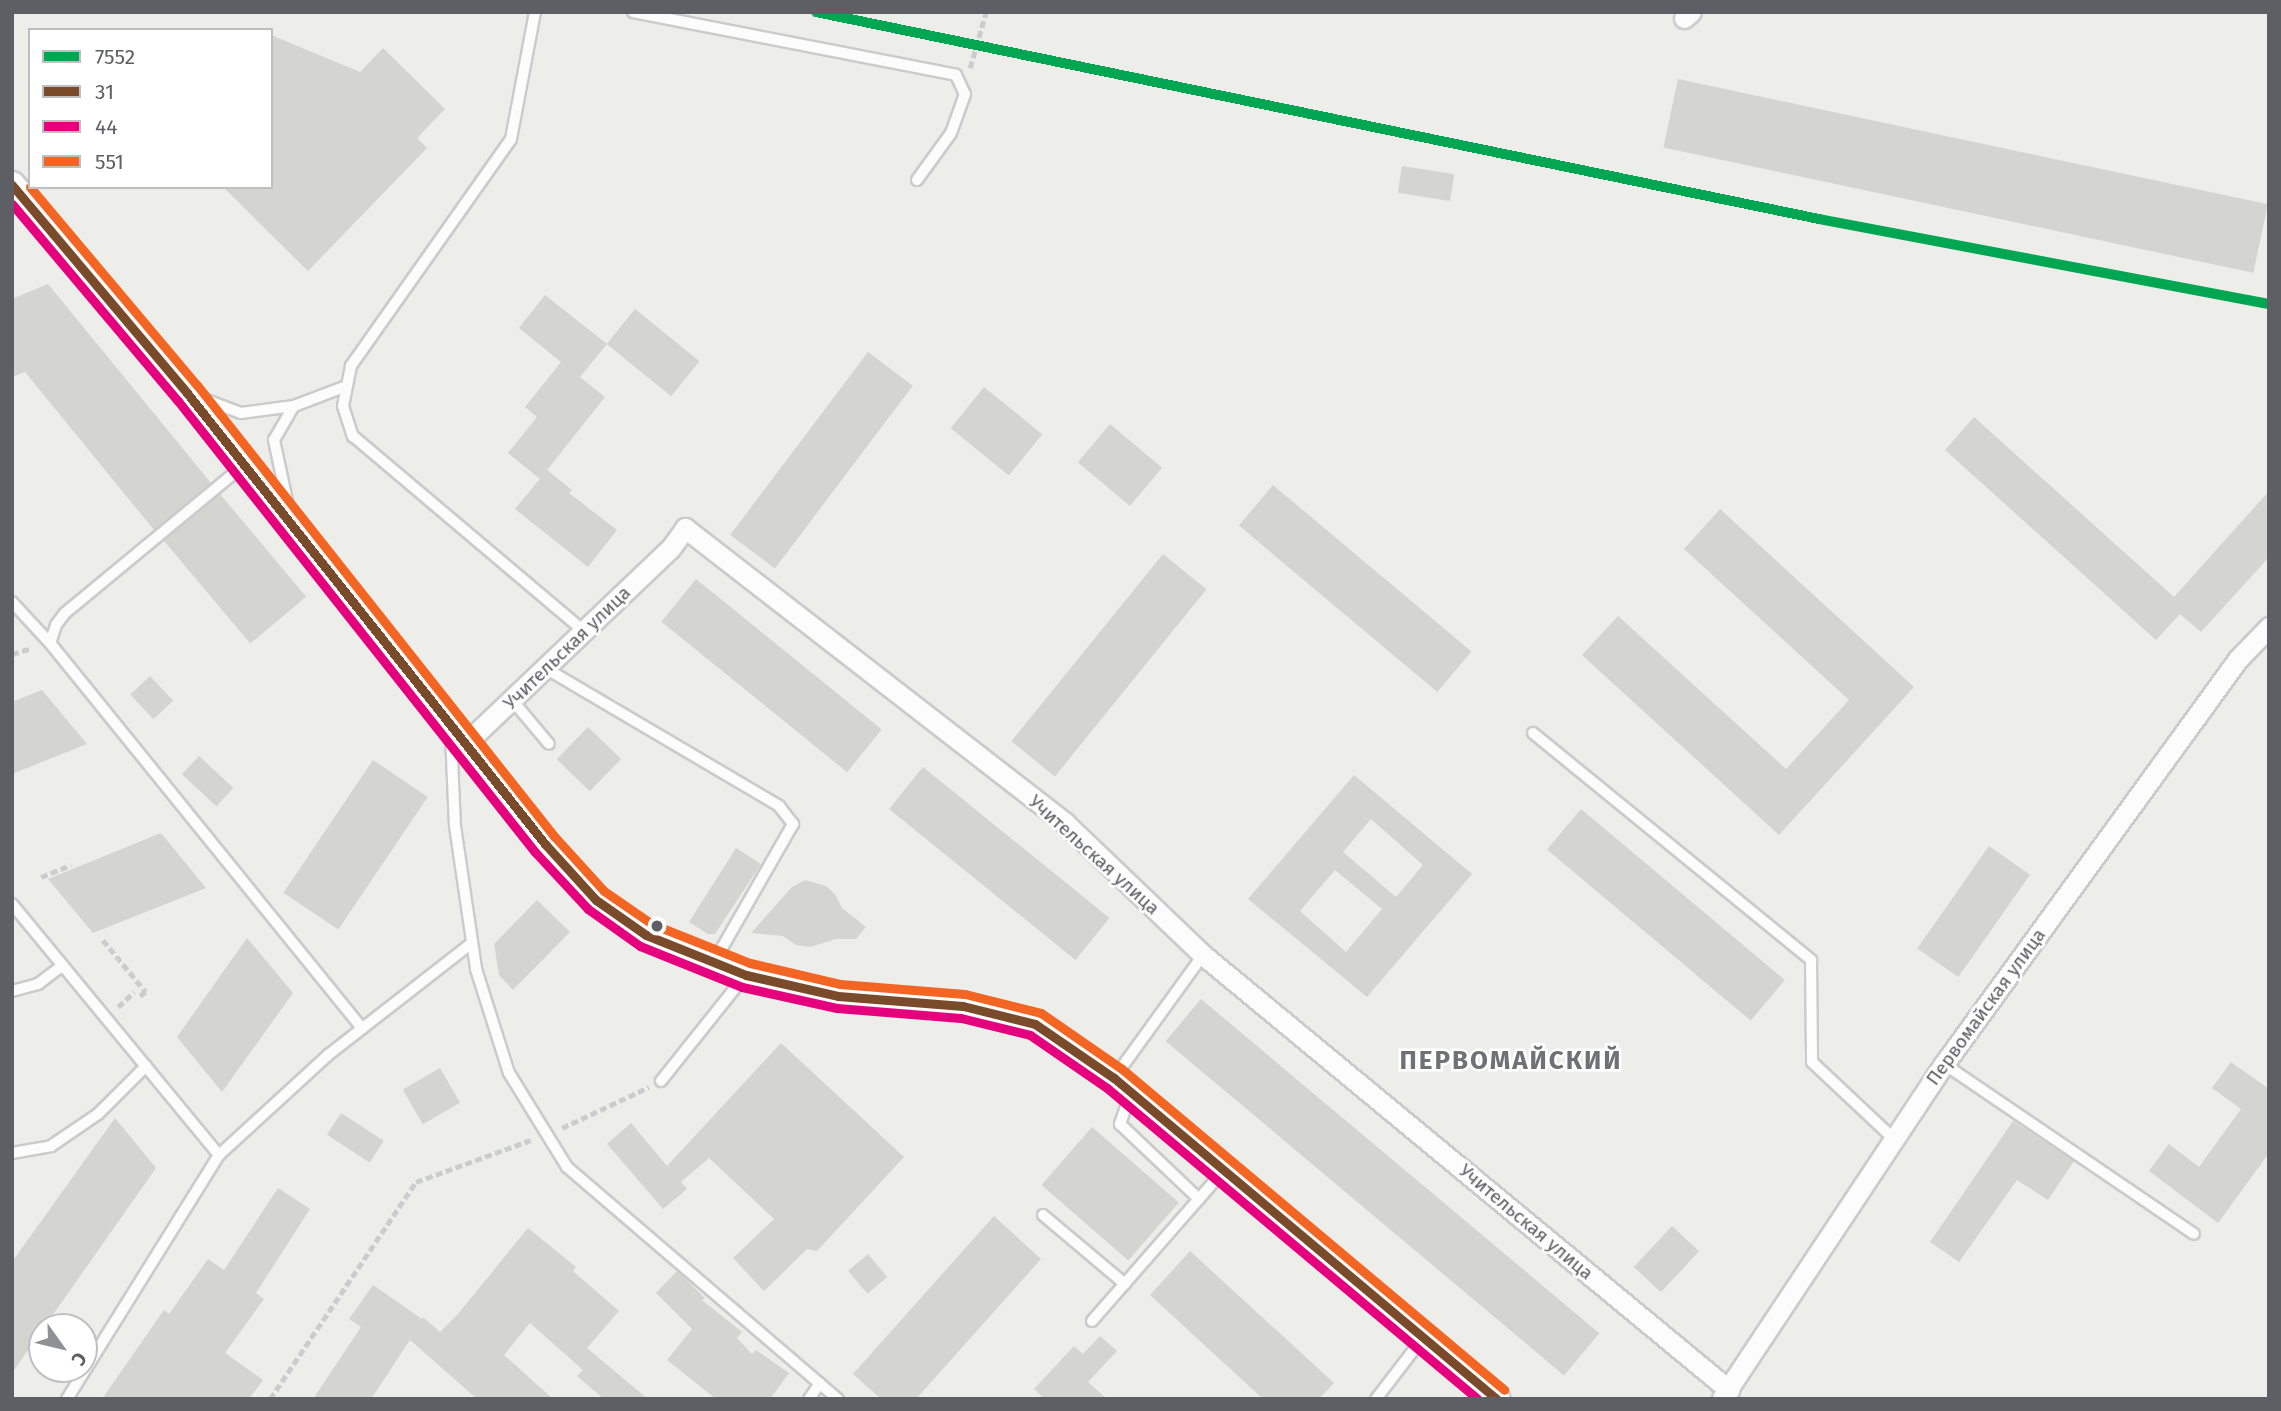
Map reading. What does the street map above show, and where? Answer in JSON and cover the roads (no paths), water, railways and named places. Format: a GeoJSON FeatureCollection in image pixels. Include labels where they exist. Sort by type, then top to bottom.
{"type":"FeatureCollection","features":[{"type":"Feature","properties":{"kind":"main road"},"geometry":{"type":"LineString","coordinates":[[12,185],[187,393],[545,844],[596,900],[646,935],[746,975],[838,996],[963,1006],[1035,1024],[1122,1085],[1496,1399]]}},
{"type":"Feature","properties":{"kind":"street","name":"Учительская улица"},"geometry":{"type":"LineString","coordinates":[[459,733],[512,700],[670,549],[685,528],[1065,823],[1203,955],[1726,1394]]}},
{"type":"Feature","properties":{"kind":"street","name":"Первомайская улица"},"geometry":{"type":"LineString","coordinates":[[1726,1394],[1944,1064],[2238,659],[2269,627]]}},
{"type":"Feature","properties":{"kind":"lane"},"geometry":{"type":"LineString","coordinates":[[534,12],[511,138],[351,366],[344,387],[342,406],[353,436],[584,631]]}},
{"type":"Feature","properties":{"kind":"lane"},"geometry":{"type":"LineString","coordinates":[[633,12],[956,75],[965,94],[951,133],[917,180]]}},
{"type":"Feature","properties":{"kind":"lane"},"geometry":{"type":"LineString","coordinates":[[187,393],[241,413],[294,406],[344,387]]}},
{"type":"Feature","properties":{"kind":"lane"},"geometry":{"type":"LineString","coordinates":[[293,527],[274,440],[294,406]]}},
{"type":"Feature","properties":{"kind":"lane"},"geometry":{"type":"LineString","coordinates":[[50,643],[56,625],[65,613],[244,465]]}},
{"type":"Feature","properties":{"kind":"lane"},"geometry":{"type":"LineString","coordinates":[[14,606],[50,643],[362,1028]]}},
{"type":"Feature","properties":{"kind":"lane"},"geometry":{"type":"LineString","coordinates":[[545,668],[779,806],[793,824],[714,962]]}},
{"type":"Feature","properties":{"kind":"lane"},"geometry":{"type":"LineString","coordinates":[[512,700],[549,744]]}},
{"type":"Feature","properties":{"kind":"lane"},"geometry":{"type":"LineString","coordinates":[[459,733],[455,826],[472,943],[476,969],[509,1073],[567,1167],[838,1399]]}},
{"type":"Feature","properties":{"kind":"lane"},"geometry":{"type":"LineString","coordinates":[[1533,733],[1811,960],[1812,1062],[1893,1138]]}},
{"type":"Feature","properties":{"kind":"lane"},"geometry":{"type":"LineString","coordinates":[[12,904],[219,1155]]}},
{"type":"Feature","properties":{"kind":"lane"},"geometry":{"type":"LineString","coordinates":[[66,1399],[219,1155],[328,1055],[472,943]]}},
{"type":"Feature","properties":{"kind":"lane"},"geometry":{"type":"LineString","coordinates":[[1199,1199],[1120,1124],[1122,1085],[1203,955]]}},
{"type":"Feature","properties":{"kind":"lane"},"geometry":{"type":"LineString","coordinates":[[12,991],[38,984],[62,965]]}},
{"type":"Feature","properties":{"kind":"lane"},"geometry":{"type":"LineString","coordinates":[[661,1081],[746,975]]}},
{"type":"Feature","properties":{"kind":"lane"},"geometry":{"type":"LineString","coordinates":[[1944,1064],[2194,1234]]}},
{"type":"Feature","properties":{"kind":"lane"},"geometry":{"type":"LineString","coordinates":[[12,1153],[51,1146],[98,1114],[146,1066]]}},
{"type":"Feature","properties":{"kind":"lane"},"geometry":{"type":"LineString","coordinates":[[1092,1321],[1224,1170]]}},
{"type":"Feature","properties":{"kind":"lane"},"geometry":{"type":"LineString","coordinates":[[1043,1215],[1125,1284]]}},
{"type":"Feature","properties":{"kind":"lane"},"geometry":{"type":"LineString","coordinates":[[1376,1399],[1423,1338]]}},
{"type":"Feature","properties":{"kind":"lane"},"geometry":{"type":"LineString","coordinates":[[808,1399],[820,1383]]}},
{"type":"Feature","properties":{"kind":"district","name":"ПЕРВОМАЙСКИЙ"},"geometry":{"type":"Point","coordinates":[1511,1061]}}]}
